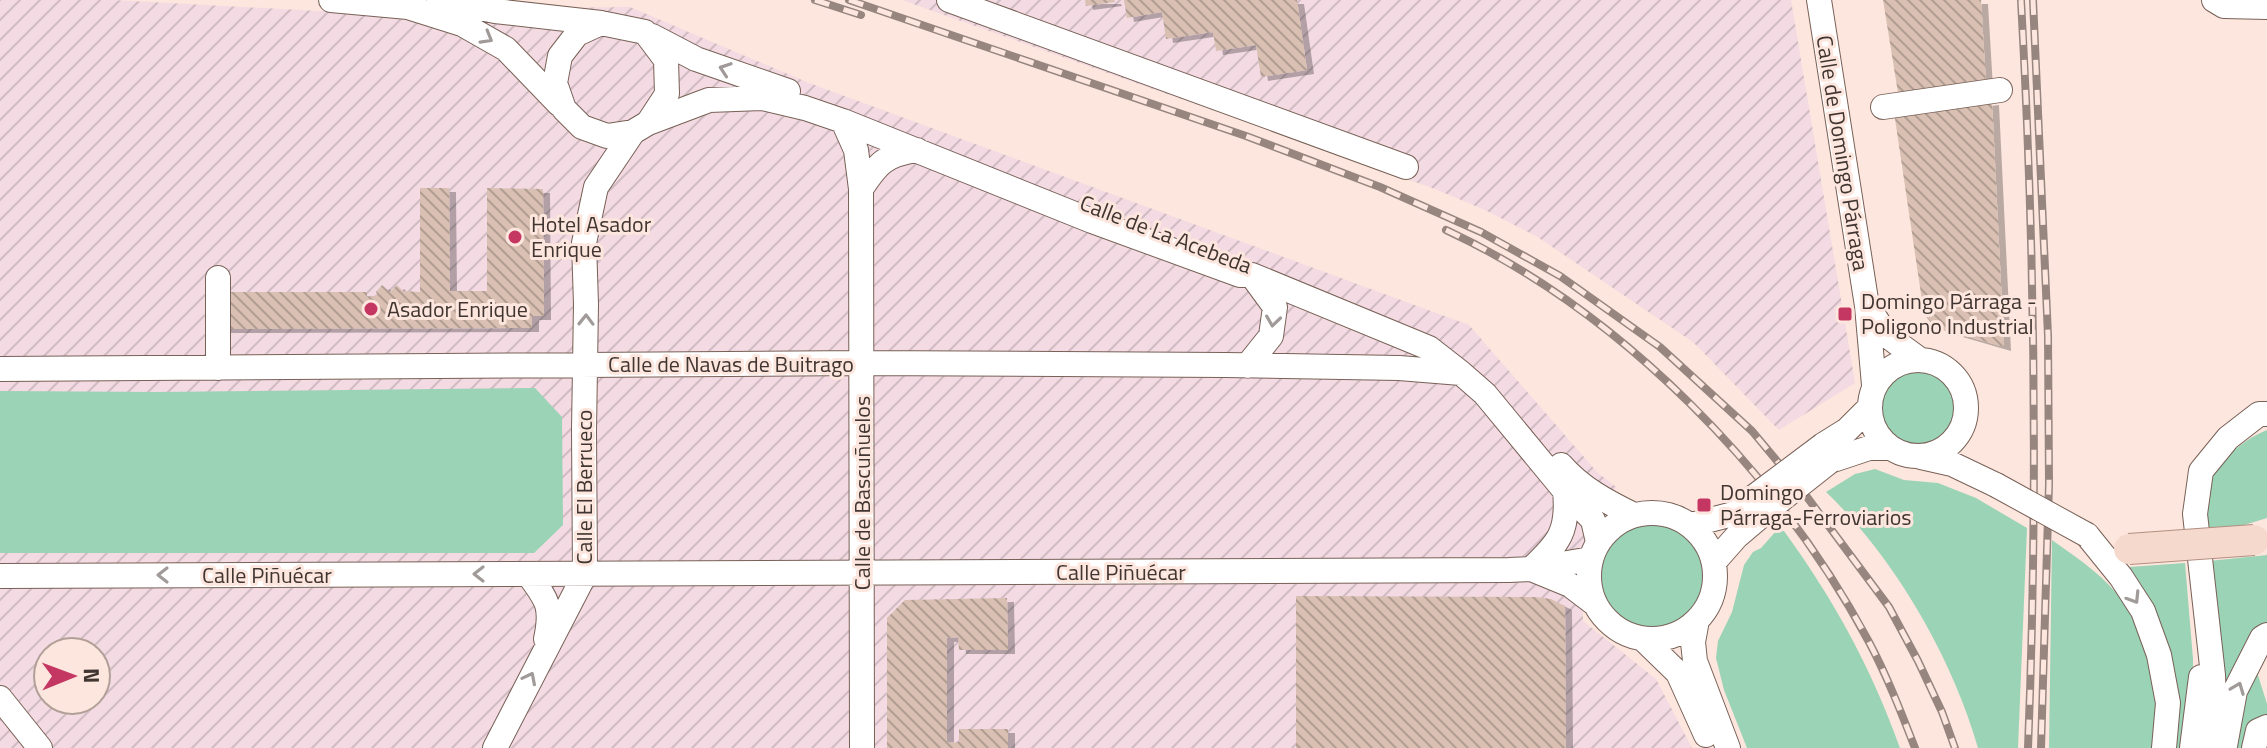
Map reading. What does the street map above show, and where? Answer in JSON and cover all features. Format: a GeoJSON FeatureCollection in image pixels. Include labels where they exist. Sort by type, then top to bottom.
{"type":"FeatureCollection","features":[{"type":"Feature","properties":{"kind":"main road"},"geometry":{"type":"LineString","coordinates":[[2129,549],[2261,538]]}},
{"type":"Feature","properties":{"kind":"street"},"geometry":{"type":"LineString","coordinates":[[331,0],[408,7],[462,24],[506,49],[582,127],[607,136],[640,128],[667,94],[666,60],[645,32],[439,0]]}},
{"type":"Feature","properties":{"kind":"street"},"geometry":{"type":"LineString","coordinates":[[949,0],[1406,167]]}},
{"type":"Feature","properties":{"kind":"street","name":"Calle de Domingo Párraga"},"geometry":{"type":"LineString","coordinates":[[1819,0],[1867,306],[1872,396]]}},
{"type":"Feature","properties":{"kind":"street"},"geometry":{"type":"LineString","coordinates":[[2214,0],[2224,6],[2267,7]]}},
{"type":"Feature","properties":{"kind":"street"},"geometry":{"type":"LineString","coordinates":[[564,109],[555,83],[560,56],[577,34],[601,23]]}},
{"type":"Feature","properties":{"kind":"street","name":"Calle de La Acebeda"},"geometry":{"type":"LineString","coordinates":[[645,32],[696,59],[804,96],[1245,265],[1390,315],[1445,341],[1493,387],[1572,478],[1606,502],[1634,515]]}},
{"type":"Feature","properties":{"kind":"street"},"geometry":{"type":"LineString","coordinates":[[1883,107],[2000,90]]}},
{"type":"Feature","properties":{"kind":"street","name":"Calle de La Acebeda"},"geometry":{"type":"LineString","coordinates":[[640,128],[709,100],[762,98],[805,108],[1107,226],[1240,275],[1252,275],[1429,348],[1485,394],[1593,520],[1595,550]]}},
{"type":"Feature","properties":{"kind":"street","name":"Calle de Bascuñuelos"},"geometry":{"type":"LineString","coordinates":[[843,121],[856,150],[861,189],[862,748]]}},
{"type":"Feature","properties":{"kind":"street","name":"Calle El Berrueco"},"geometry":{"type":"LineString","coordinates":[[498,745],[585,574],[584,243],[596,187],[640,128]]}},
{"type":"Feature","properties":{"kind":"street"},"geometry":{"type":"LineString","coordinates":[[861,189],[877,164],[896,153],[917,150]]}},
{"type":"Feature","properties":{"kind":"street"},"geometry":{"type":"LineString","coordinates":[[1247,366],[1271,336],[1275,307],[1252,275]]}},
{"type":"Feature","properties":{"kind":"street"},"geometry":{"type":"LineString","coordinates":[[218,278],[218,368]]}},
{"type":"Feature","properties":{"kind":"street","name":"Calle de Domingo Párraga"},"geometry":{"type":"LineString","coordinates":[[1867,306],[1886,335],[1919,359]]}},
{"type":"Feature","properties":{"kind":"street"},"geometry":{"type":"LineString","coordinates":[[1714,562],[1757,507],[1826,453],[1847,430],[1872,396],[1883,374],[1893,366],[1919,359],[1936,363],[1950,372],[1960,385],[1966,401],[1965,417],[1959,433],[1949,445],[1921,457]]}},
{"type":"Feature","properties":{"kind":"street","name":"Calle de Navas de Buitrago"},"geometry":{"type":"LineString","coordinates":[[0,369],[862,363],[1399,368],[1461,373]]}},
{"type":"Feature","properties":{"kind":"street"},"geometry":{"type":"LineString","coordinates":[[1872,396],[1874,430],[1889,448],[1904,455],[1952,464],[2087,535],[2129,549]]}},
{"type":"Feature","properties":{"kind":"street"},"geometry":{"type":"LineString","coordinates":[[2216,748],[2213,675],[2195,514],[2201,471],[2228,438],[2259,414],[2267,414]]}},
{"type":"Feature","properties":{"kind":"street"},"geometry":{"type":"LineString","coordinates":[[1959,433],[1966,451],[1996,485]]}},
{"type":"Feature","properties":{"kind":"street"},"geometry":{"type":"LineString","coordinates":[[1826,453],[1889,448]]}},
{"type":"Feature","properties":{"kind":"street"},"geometry":{"type":"LineString","coordinates":[[1565,491],[1568,514],[1563,533],[1553,549],[1531,569],[1570,585],[1595,604]]}},
{"type":"Feature","properties":{"kind":"street"},"geometry":{"type":"LineString","coordinates":[[1691,525],[1757,507]]}},
{"type":"Feature","properties":{"kind":"street"},"geometry":{"type":"LineString","coordinates":[[1649,512],[1664,513],[1691,525],[1709,548],[1714,562],[1713,593],[1707,608],[1697,620],[1686,630],[1672,636],[1643,639],[1628,635],[1603,617],[1595,604],[1589,582],[1595,550],[1614,525],[1634,515],[1649,512]]}},
{"type":"Feature","properties":{"kind":"street","name":"Calle Piñuécar"},"geometry":{"type":"LineString","coordinates":[[585,535],[612,563],[650,573]]}},
{"type":"Feature","properties":{"kind":"street"},"geometry":{"type":"LineString","coordinates":[[2087,535],[2121,577],[2143,611],[2159,655],[2168,703],[2164,748]]}},
{"type":"Feature","properties":{"kind":"street","name":"Calle Piñuécar"},"geometry":{"type":"LineString","coordinates":[[2,577],[1531,569],[1595,550]]}},
{"type":"Feature","properties":{"kind":"street"},"geometry":{"type":"LineString","coordinates":[[528,574],[546,599],[551,618],[544,650]]}},
{"type":"Feature","properties":{"kind":"street"},"geometry":{"type":"LineString","coordinates":[[1697,620],[1693,642],[1695,661],[1728,748]]}},
{"type":"Feature","properties":{"kind":"street"},"geometry":{"type":"LineString","coordinates":[[2192,748],[2206,623]]}},
{"type":"Feature","properties":{"kind":"street"},"geometry":{"type":"LineString","coordinates":[[1643,639],[1678,673],[1711,748]]}},
{"type":"Feature","properties":{"kind":"street"},"geometry":{"type":"LineString","coordinates":[[2224,748],[2235,691],[2265,642]]}},
{"type":"Feature","properties":{"kind":"street"},"geometry":{"type":"LineString","coordinates":[[0,698],[40,748]]}},
{"type":"Feature","properties":{"kind":"street"},"geometry":{"type":"LineString","coordinates":[[2254,748],[2258,731],[2267,727]]}},
{"type":"Feature","properties":{"kind":"shaded area"},"geometry":{"type":"Polygon","coordinates":[[[0,0],[113,0],[318,11],[630,7],[809,83],[1469,325],[1597,472],[1616,487],[1582,546],[1583,621],[1656,679],[1692,748],[0,748],[0,0]]]}},
{"type":"Feature","properties":{"kind":"shaded area"},"geometry":{"type":"Polygon","coordinates":[[[902,0],[1791,0],[1855,383],[1779,430],[1693,342],[1536,236],[1485,210],[1435,189],[902,0]]]}},
{"type":"Feature","properties":{"kind":"green space"},"geometry":{"type":"Polygon","coordinates":[[[1918,372],[1938,378],[1948,388],[1954,408],[1948,428],[1938,438],[1918,444],[1898,438],[1888,428],[1882,408],[1888,388],[1898,378],[1918,372]]]}},
{"type":"Feature","properties":{"kind":"green space"},"geometry":{"type":"Polygon","coordinates":[[[535,388],[562,417],[563,525],[534,553],[0,553],[0,391],[535,388]]]}},
{"type":"Feature","properties":{"kind":"green space"},"geometry":{"type":"Polygon","coordinates":[[[2267,430],[2267,518],[2205,535],[2206,497],[2214,475],[2237,448],[2267,430]]]}},
{"type":"Feature","properties":{"kind":"green space"},"geometry":{"type":"Polygon","coordinates":[[[1875,469],[1904,480],[1938,483],[1976,498],[2027,528],[2018,748],[1978,748],[1953,679],[1918,610],[1875,547],[1826,492],[1855,474],[1875,469]]]}},
{"type":"Feature","properties":{"kind":"green space"},"geometry":{"type":"Polygon","coordinates":[[[1652,525],[1672,528],[1695,547],[1700,556],[1703,576],[1700,596],[1681,619],[1672,624],[1652,627],[1632,624],[1609,605],[1604,596],[1601,576],[1604,556],[1623,533],[1632,528],[1652,525]]]}},
{"type":"Feature","properties":{"kind":"green space"},"geometry":{"type":"Polygon","coordinates":[[[1777,530],[1784,531],[1835,609],[1864,662],[1900,748],[1747,748],[1724,690],[1716,658],[1718,641],[1732,612],[1744,565],[1777,530]]]}},
{"type":"Feature","properties":{"kind":"green space"},"geometry":{"type":"Polygon","coordinates":[[[2052,540],[2110,586],[2135,620],[2148,655],[2155,693],[2153,748],[2049,748],[2052,540]]]}},
{"type":"Feature","properties":{"kind":"green space"},"geometry":{"type":"Polygon","coordinates":[[[2267,555],[2267,629],[2225,697],[2209,561],[2267,555]]]}},
{"type":"Feature","properties":{"kind":"green space"},"geometry":{"type":"Polygon","coordinates":[[[2185,563],[2193,692],[2185,748],[2171,748],[2153,611],[2129,567],[2185,563]]]}},
{"type":"Feature","properties":{"kind":"green space"},"geometry":{"type":"Polygon","coordinates":[[[2257,672],[2267,704],[2267,748],[2229,748],[2239,699],[2257,672]]]}},
{"type":"Feature","properties":{"kind":"building"},"geometry":{"type":"Polygon","coordinates":[[[1085,0],[1114,0],[1115,2],[1086,6],[1085,0]]]}},
{"type":"Feature","properties":{"kind":"building"},"geometry":{"type":"Polygon","coordinates":[[[1124,0],[1297,0],[1307,70],[1261,77],[1256,45],[1216,51],[1213,32],[1166,39],[1162,12],[1127,18],[1124,0]]]}},
{"type":"Feature","properties":{"kind":"building"},"geometry":{"type":"Polygon","coordinates":[[[1883,0],[1981,0],[1986,84],[1899,99],[1883,0]]]}},
{"type":"Feature","properties":{"kind":"building"},"geometry":{"type":"Polygon","coordinates":[[[1992,101],[2004,347],[1942,329],[1931,323],[1924,314],[1894,112],[1992,101]]]}},
{"type":"Feature","properties":{"kind":"building","name":"Hotel Asador Enrique"},"geometry":{"type":"Polygon","coordinates":[[[420,188],[449,188],[450,291],[487,291],[487,188],[543,189],[544,316],[532,316],[532,328],[224,329],[224,292],[367,292],[367,297],[377,294],[382,285],[390,292],[397,285],[403,291],[420,292],[420,188]]]}},
{"type":"Feature","properties":{"kind":"building"},"geometry":{"type":"Polygon","coordinates":[[[1296,596],[1535,597],[1551,599],[1565,606],[1566,748],[1296,748],[1296,596]]]}},
{"type":"Feature","properties":{"kind":"building"},"geometry":{"type":"Polygon","coordinates":[[[1007,598],[1008,650],[959,650],[958,637],[947,638],[947,743],[959,742],[959,729],[1008,729],[1008,748],[887,748],[887,618],[905,600],[1007,598]]]}},
{"type":"Feature","properties":{"kind":"railway"},"geometry":{"type":"LineString","coordinates":[[815,0],[861,15]]}},
{"type":"Feature","properties":{"kind":"railway"},"geometry":{"type":"LineString","coordinates":[[849,0],[1246,136],[1380,187],[1481,232],[1560,276],[1660,347],[1752,431],[1807,497],[1889,607],[1942,712],[1955,748]]}},
{"type":"Feature","properties":{"kind":"railway"},"geometry":{"type":"LineString","coordinates":[[2021,0],[2034,374],[2028,748]]}},
{"type":"Feature","properties":{"kind":"railway"},"geometry":{"type":"LineString","coordinates":[[2033,0],[2048,336],[2049,484],[2041,748]]}},
{"type":"Feature","properties":{"kind":"railway"},"geometry":{"type":"LineString","coordinates":[[1446,230],[1511,264],[1574,305],[1633,352],[1689,403],[1742,459],[1789,517],[1832,579],[1876,655],[1915,748]]}},
{"type":"Feature","properties":{"kind":"place","name":"Hotel Asador Enrique"},"geometry":{"type":"Point","coordinates":[515,237]}},
{"type":"Feature","properties":{"kind":"place","name":"Asador Enrique"},"geometry":{"type":"Point","coordinates":[371,309]}},
{"type":"Feature","properties":{"kind":"place","name":"Domingo Párraga - Poligono Industrial"},"geometry":{"type":"Point","coordinates":[1845,314]}},
{"type":"Feature","properties":{"kind":"place","name":"Domingo Párraga-Ferroviarios"},"geometry":{"type":"Point","coordinates":[1704,505]}}]}
